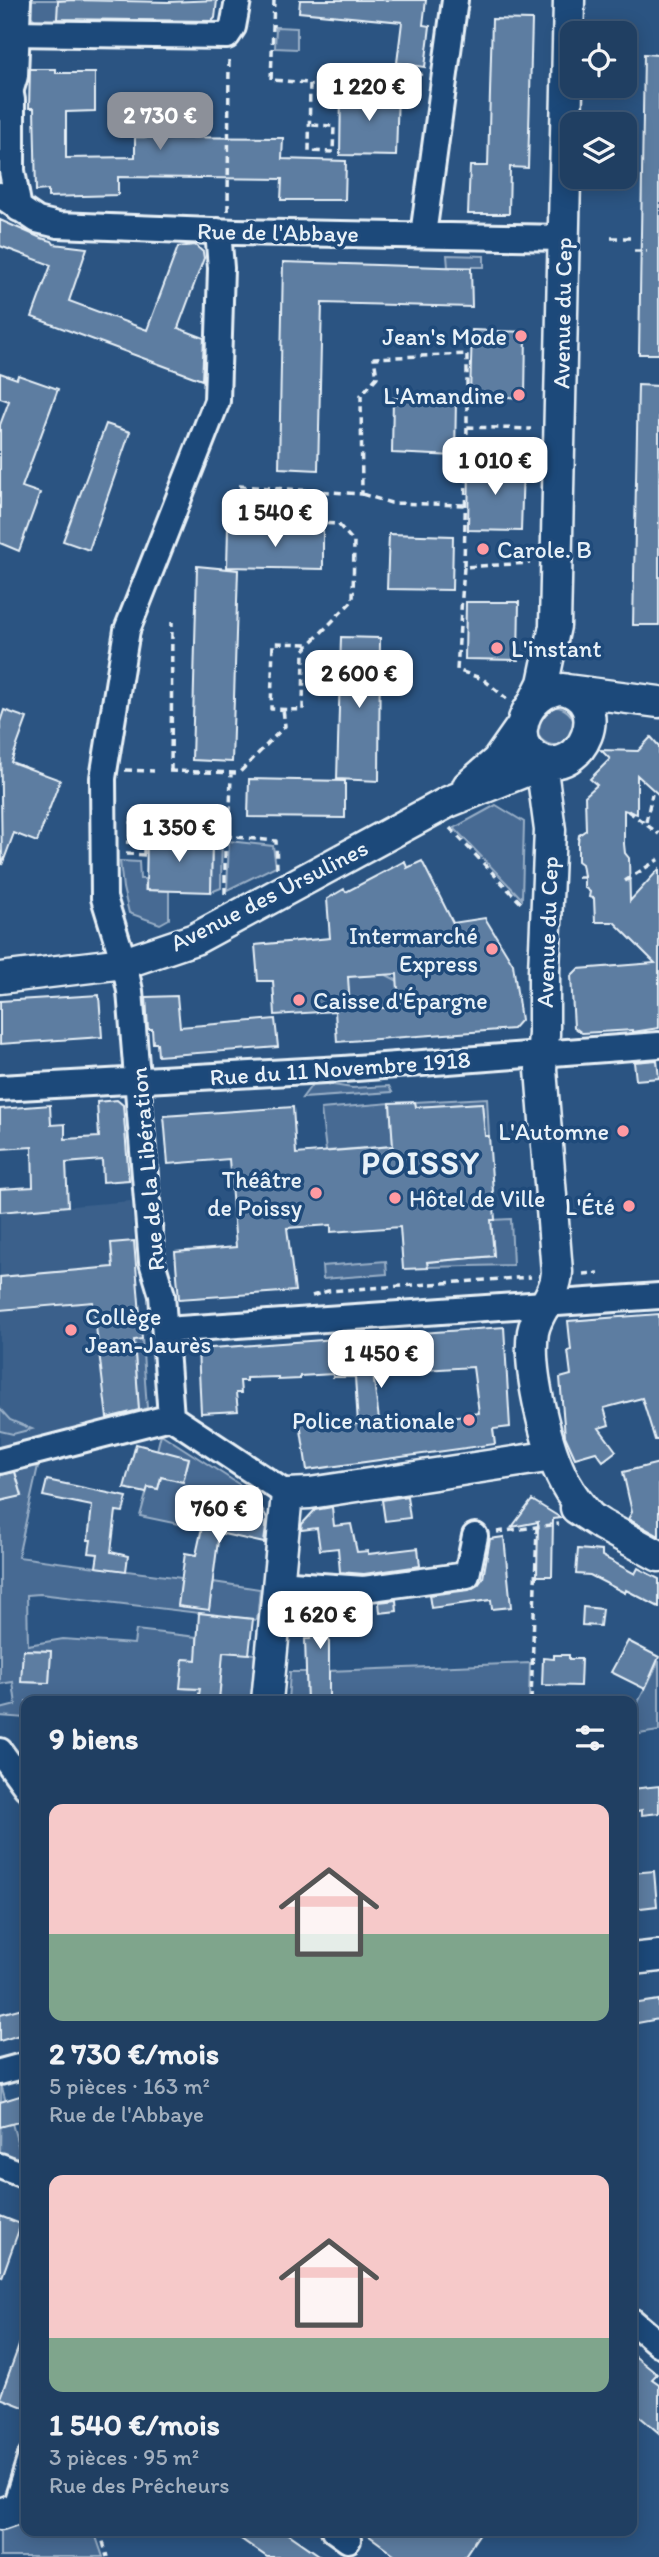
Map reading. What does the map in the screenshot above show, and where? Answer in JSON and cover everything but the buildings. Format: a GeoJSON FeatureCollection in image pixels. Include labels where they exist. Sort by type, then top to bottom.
{"type":"FeatureCollection","features":[{"type":"Feature","properties":{"kind":"street"},"geometry":{"type":"LineString","coordinates":[[6,198],[12,171],[6,151],[12,100],[7,54],[227,36],[233,27],[238,0]]}},
{"type":"Feature","properties":{"kind":"street"},"geometry":{"type":"LineString","coordinates":[[423,235],[455,0]]}},
{"type":"Feature","properties":{"kind":"street","name":"Avenue du Cep"},"geometry":{"type":"LineString","coordinates":[[524,710],[543,683],[555,626],[569,0]]}},
{"type":"Feature","properties":{"kind":"street","name":"Rue de l'Abbaye"},"geometry":{"type":"LineString","coordinates":[[6,198],[37,220],[58,225],[223,222],[423,235],[564,238]]}},
{"type":"Feature","properties":{"kind":"street","name":"Rue de la Libération"},"geometry":{"type":"LineString","coordinates":[[171,1416],[162,1295],[152,1262],[130,991],[104,898],[103,778],[127,630],[217,401],[223,222]]}},
{"type":"Feature","properties":{"kind":"street","name":"Avenue du Cep"},"geometry":{"type":"LineString","coordinates":[[555,626],[577,695]]}},
{"type":"Feature","properties":{"kind":"street"},"geometry":{"type":"LineString","coordinates":[[548,691],[654,702],[613,715],[601,722],[565,760],[539,760],[523,738],[524,710],[548,691]]}},
{"type":"Feature","properties":{"kind":"street"},"geometry":{"type":"LineString","coordinates":[[577,695],[590,721],[581,745]]}},
{"type":"Feature","properties":{"kind":"street","name":"Avenue des Ursulines"},"geometry":{"type":"LineString","coordinates":[[448,814],[497,761],[524,710]]}},
{"type":"Feature","properties":{"kind":"street","name":"Avenue du Cep"},"geometry":{"type":"LineString","coordinates":[[548,821],[568,767],[581,745]]}},
{"type":"Feature","properties":{"kind":"street","name":"Avenue du Cep"},"geometry":{"type":"LineString","coordinates":[[539,760],[548,821],[541,1069],[557,1272],[555,1288],[547,1303]]}},
{"type":"Feature","properties":{"kind":"street","name":"Avenue des Ursulines"},"geometry":{"type":"LineString","coordinates":[[0,978],[124,962],[195,939],[448,814],[494,783],[539,760]]}},
{"type":"Feature","properties":{"kind":"street"},"geometry":{"type":"LineString","coordinates":[[494,783],[529,793],[548,821]]}},
{"type":"Feature","properties":{"kind":"street","name":"Rue du 11 Novembre 1918"},"geometry":{"type":"LineString","coordinates":[[0,1088],[343,1069],[543,1043],[659,1045]]}},
{"type":"Feature","properties":{"kind":"street"},"geometry":{"type":"LineString","coordinates":[[165,1330],[659,1296]]}},
{"type":"Feature","properties":{"kind":"street"},"geometry":{"type":"LineString","coordinates":[[547,1303],[533,1334],[543,1458],[539,1474],[578,1519],[659,1556]]}},
{"type":"Feature","properties":{"kind":"street"},"geometry":{"type":"LineString","coordinates":[[0,1461],[171,1416],[287,1493],[310,1493],[543,1458]]}},
{"type":"Feature","properties":{"kind":"street"},"geometry":{"type":"LineString","coordinates":[[267,1696],[287,1493]]}},
{"type":"Feature","properties":{"kind":"street"},"geometry":{"type":"LineString","coordinates":[[277,1583],[363,1589],[467,1575],[475,1536]]}},
{"type":"Feature","properties":{"kind":"street"},"geometry":{"type":"LineString","coordinates":[[0,1751],[21,1780]]}},
{"type":"Feature","properties":{"kind":"street"},"geometry":{"type":"LineString","coordinates":[[637,1958],[659,1956]]}},
{"type":"Feature","properties":{"kind":"street"},"geometry":{"type":"LineString","coordinates":[[0,2072],[21,2066]]}},
{"type":"Feature","properties":{"kind":"street"},"geometry":{"type":"LineString","coordinates":[[0,2166],[21,2174]]}},
{"type":"Feature","properties":{"kind":"street"},"geometry":{"type":"LineString","coordinates":[[637,2325],[659,2344]]}},
{"type":"Feature","properties":{"kind":"lane"},"geometry":{"type":"LineString","coordinates":[[11,2510],[21,2471]]}},
{"type":"Feature","properties":{"kind":"path"},"geometry":{"type":"LineString","coordinates":[[274,0],[271,80],[310,83],[309,151],[333,152],[334,126],[310,125]]}},
{"type":"Feature","properties":{"kind":"path"},"geometry":{"type":"LineString","coordinates":[[223,222],[229,48]]}},
{"type":"Feature","properties":{"kind":"path"},"geometry":{"type":"LineString","coordinates":[[392,68],[429,76]]}},
{"type":"Feature","properties":{"kind":"path"},"geometry":{"type":"LineString","coordinates":[[611,237],[634,239]]}},
{"type":"Feature","properties":{"kind":"path"},"geometry":{"type":"LineString","coordinates":[[634,251],[647,251]]}},
{"type":"Feature","properties":{"kind":"path"},"geometry":{"type":"LineString","coordinates":[[362,494],[361,395],[377,377],[374,358],[467,354],[464,567],[457,670],[483,679],[524,710]]}},
{"type":"Feature","properties":{"kind":"path"},"geometry":{"type":"LineString","coordinates":[[467,427],[531,429]]}},
{"type":"Feature","properties":{"kind":"path"},"geometry":{"type":"LineString","coordinates":[[239,486],[362,494],[391,503],[465,505]]}},
{"type":"Feature","properties":{"kind":"path"},"geometry":{"type":"LineString","coordinates":[[243,520],[338,524],[354,542],[354,600],[304,650],[303,710],[271,709],[273,643],[309,644]]}},
{"type":"Feature","properties":{"kind":"path"},"geometry":{"type":"LineString","coordinates":[[464,567],[530,563]]}},
{"type":"Feature","properties":{"kind":"path"},"geometry":{"type":"LineString","coordinates":[[172,622],[170,771],[239,773],[285,726],[283,709]]}},
{"type":"Feature","properties":{"kind":"path"},"geometry":{"type":"LineString","coordinates":[[120,770],[154,771]]}},
{"type":"Feature","properties":{"kind":"path"},"geometry":{"type":"LineString","coordinates":[[225,896],[225,814],[230,812],[231,772]]}},
{"type":"Feature","properties":{"kind":"path"},"geometry":{"type":"LineString","coordinates":[[646,824],[652,794]]}},
{"type":"Feature","properties":{"kind":"path"},"geometry":{"type":"LineString","coordinates":[[628,811],[659,834]]}},
{"type":"Feature","properties":{"kind":"path"},"geometry":{"type":"LineString","coordinates":[[448,814],[529,911]]}},
{"type":"Feature","properties":{"kind":"path"},"geometry":{"type":"LineString","coordinates":[[225,836],[276,841],[277,868]]}},
{"type":"Feature","properties":{"kind":"path"},"geometry":{"type":"LineString","coordinates":[[117,854],[146,855],[145,843],[127,842]]}},
{"type":"Feature","properties":{"kind":"path"},"geometry":{"type":"LineString","coordinates":[[625,881],[659,859]]}},
{"type":"Feature","properties":{"kind":"path"},"geometry":{"type":"LineString","coordinates":[[578,877],[584,877]]}},
{"type":"Feature","properties":{"kind":"path"},"geometry":{"type":"LineString","coordinates":[[583,1273],[598,1273]]}},
{"type":"Feature","properties":{"kind":"path"},"geometry":{"type":"LineString","coordinates":[[475,1536],[578,1519]]}},
{"type":"Feature","properties":{"kind":"path"},"geometry":{"type":"LineString","coordinates":[[531,1696],[537,1527]]}},
{"type":"Feature","properties":{"kind":"path"},"geometry":{"type":"LineString","coordinates":[[102,2536],[107,2557]]}},
{"type":"Feature","properties":{"kind":"shaded area"},"geometry":{"type":"Polygon","coordinates":[[[27,0],[74,0],[59,2],[57,22],[36,21],[27,12],[27,0]]]}},
{"type":"Feature","properties":{"kind":"shaded area"},"geometry":{"type":"Polygon","coordinates":[[[276,27],[297,28],[297,49],[275,48],[276,27]]]}},
{"type":"Feature","properties":{"kind":"shaded area"},"geometry":{"type":"Polygon","coordinates":[[[447,255],[484,256],[484,267],[448,267],[447,255]]]}},
{"type":"Feature","properties":{"kind":"shaded area"},"geometry":{"type":"Polygon","coordinates":[[[555,707],[568,713],[574,726],[568,739],[555,745],[542,739],[536,726],[542,713],[555,707]]]}},
{"type":"Feature","properties":{"kind":"shaded area"},"geometry":{"type":"Polygon","coordinates":[[[496,805],[524,822],[522,899],[454,828],[496,805]]]}},
{"type":"Feature","properties":{"kind":"shaded area"},"geometry":{"type":"Polygon","coordinates":[[[130,822],[222,824],[221,888],[211,892],[212,837],[148,835],[147,840],[130,840],[130,822]]]}},
{"type":"Feature","properties":{"kind":"shaded area"},"geometry":{"type":"Polygon","coordinates":[[[229,841],[273,846],[276,866],[227,890],[229,841]]]}},
{"type":"Feature","properties":{"kind":"shaded area"},"geometry":{"type":"Polygon","coordinates":[[[120,861],[139,862],[140,879],[145,879],[145,890],[169,891],[169,919],[160,924],[129,913],[120,861]]]}},
{"type":"Feature","properties":{"kind":"shaded area"},"geometry":{"type":"Polygon","coordinates":[[[377,970],[398,981],[400,1009],[371,1012],[370,1008],[367,1008],[335,1014],[348,977],[377,970]]]}},
{"type":"Feature","properties":{"kind":"shaded area"},"geometry":{"type":"Polygon","coordinates":[[[314,1082],[352,1088],[389,1086],[392,1092],[302,1098],[314,1082]]]}},
{"type":"Feature","properties":{"kind":"shaded area"},"geometry":{"type":"Polygon","coordinates":[[[487,1098],[489,1136],[485,1136],[482,1103],[416,1107],[415,1102],[487,1098]]]}},
{"type":"Feature","properties":{"kind":"shaded area"},"geometry":{"type":"Polygon","coordinates":[[[390,1103],[393,1146],[326,1151],[321,1109],[390,1103]]]}},
{"type":"Feature","properties":{"kind":"shaded area","name":"Collège Jean-Jaurès"},"geometry":{"type":"Polygon","coordinates":[[[131,1201],[134,1241],[111,1243],[113,1266],[136,1265],[147,1408],[0,1446],[0,1212],[131,1201]]]}},
{"type":"Feature","properties":{"kind":"shaded area"},"geometry":{"type":"Polygon","coordinates":[[[511,1219],[513,1265],[428,1267],[427,1262],[494,1256],[491,1220],[511,1219]]]}},
{"type":"Feature","properties":{"kind":"shaded area"},"geometry":{"type":"Polygon","coordinates":[[[386,1261],[387,1274],[323,1279],[322,1266],[386,1261]]]}},
{"type":"Feature","properties":{"kind":"shaded area"},"geometry":{"type":"Polygon","coordinates":[[[142,1339],[147,1408],[139,1411],[134,1340],[142,1339]]]}},
{"type":"Feature","properties":{"kind":"shaded area"},"geometry":{"type":"Polygon","coordinates":[[[0,1409],[10,1420],[32,1429],[13,1434],[0,1431],[0,1409]]]}},
{"type":"Feature","properties":{"kind":"shaded area"},"geometry":{"type":"Polygon","coordinates":[[[161,1434],[254,1494],[238,1491],[234,1505],[202,1529],[140,1516],[148,1487],[158,1489],[161,1477],[183,1482],[189,1459],[157,1450],[161,1434]]]}},
{"type":"Feature","properties":{"kind":"shaded area"},"geometry":{"type":"Polygon","coordinates":[[[38,1466],[18,1557],[182,1578],[179,1606],[209,1609],[213,1582],[260,1589],[257,1620],[40,1594],[27,1595],[28,1645],[63,1639],[134,1644],[136,1630],[197,1637],[197,1650],[255,1654],[251,1696],[218,1696],[200,1692],[199,1696],[21,1696],[21,1718],[0,1716],[0,1709],[16,1705],[13,1682],[0,1684],[0,1501],[22,1495],[15,1471],[38,1466]],[[23,1650],[22,1682],[49,1683],[51,1651],[23,1650]],[[183,1659],[181,1688],[220,1691],[222,1662],[183,1659]]]}},
{"type":"Feature","properties":{"kind":"shaded area"},"geometry":{"type":"Polygon","coordinates":[[[659,1661],[659,1731],[637,1734],[637,1704],[659,1661]]]}},
{"type":"Feature","properties":{"kind":"shaded area"},"geometry":{"type":"Polygon","coordinates":[[[530,1663],[529,1696],[329,1696],[328,1671],[530,1663]]]}},
{"type":"Feature","properties":{"kind":"shaded area"},"geometry":{"type":"Polygon","coordinates":[[[290,1672],[306,1672],[307,1696],[288,1696],[290,1672]]]}},
{"type":"Feature","properties":{"kind":"shaded area"},"geometry":{"type":"Polygon","coordinates":[[[1,2084],[21,2159],[11,2157],[9,2162],[0,2159],[1,2084]]]}},
{"type":"Feature","properties":{"kind":"shaded area"},"geometry":{"type":"Polygon","coordinates":[[[21,2520],[21,2536],[96,2536],[103,2557],[0,2557],[0,2527],[21,2520]]]}},
{"type":"Feature","properties":{"kind":"place","name":"Jean's Mode"},"geometry":{"type":"Point","coordinates":[521,336]}},
{"type":"Feature","properties":{"kind":"place","name":"L'Amandine"},"geometry":{"type":"Point","coordinates":[519,395]}},
{"type":"Feature","properties":{"kind":"place","name":"Carole. B"},"geometry":{"type":"Point","coordinates":[483,549]}},
{"type":"Feature","properties":{"kind":"place","name":"L'instant"},"geometry":{"type":"Point","coordinates":[497,648]}},
{"type":"Feature","properties":{"kind":"place","name":"Intermarché Express"},"geometry":{"type":"Point","coordinates":[492,949]}},
{"type":"Feature","properties":{"kind":"place","name":"Caisse d'Épargne"},"geometry":{"type":"Point","coordinates":[299,1000]}},
{"type":"Feature","properties":{"kind":"place","name":"L'Automne"},"geometry":{"type":"Point","coordinates":[623,1131]}},
{"type":"Feature","properties":{"kind":"place","name":"Théâtre de Poissy"},"geometry":{"type":"Point","coordinates":[316,1193]}},
{"type":"Feature","properties":{"kind":"place","name":"Hôtel de Ville"},"geometry":{"type":"Point","coordinates":[395,1198]}},
{"type":"Feature","properties":{"kind":"place","name":"L'Été"},"geometry":{"type":"Point","coordinates":[629,1206]}},
{"type":"Feature","properties":{"kind":"place","name":"Collège Jean-Jaurès"},"geometry":{"type":"Point","coordinates":[71,1330]}},
{"type":"Feature","properties":{"kind":"place","name":"Police nationale"},"geometry":{"type":"Point","coordinates":[469,1420]}},
{"type":"Feature","properties":{"kind":"district","name":"POISSY"},"geometry":{"type":"Point","coordinates":[421,1163]}}]}
